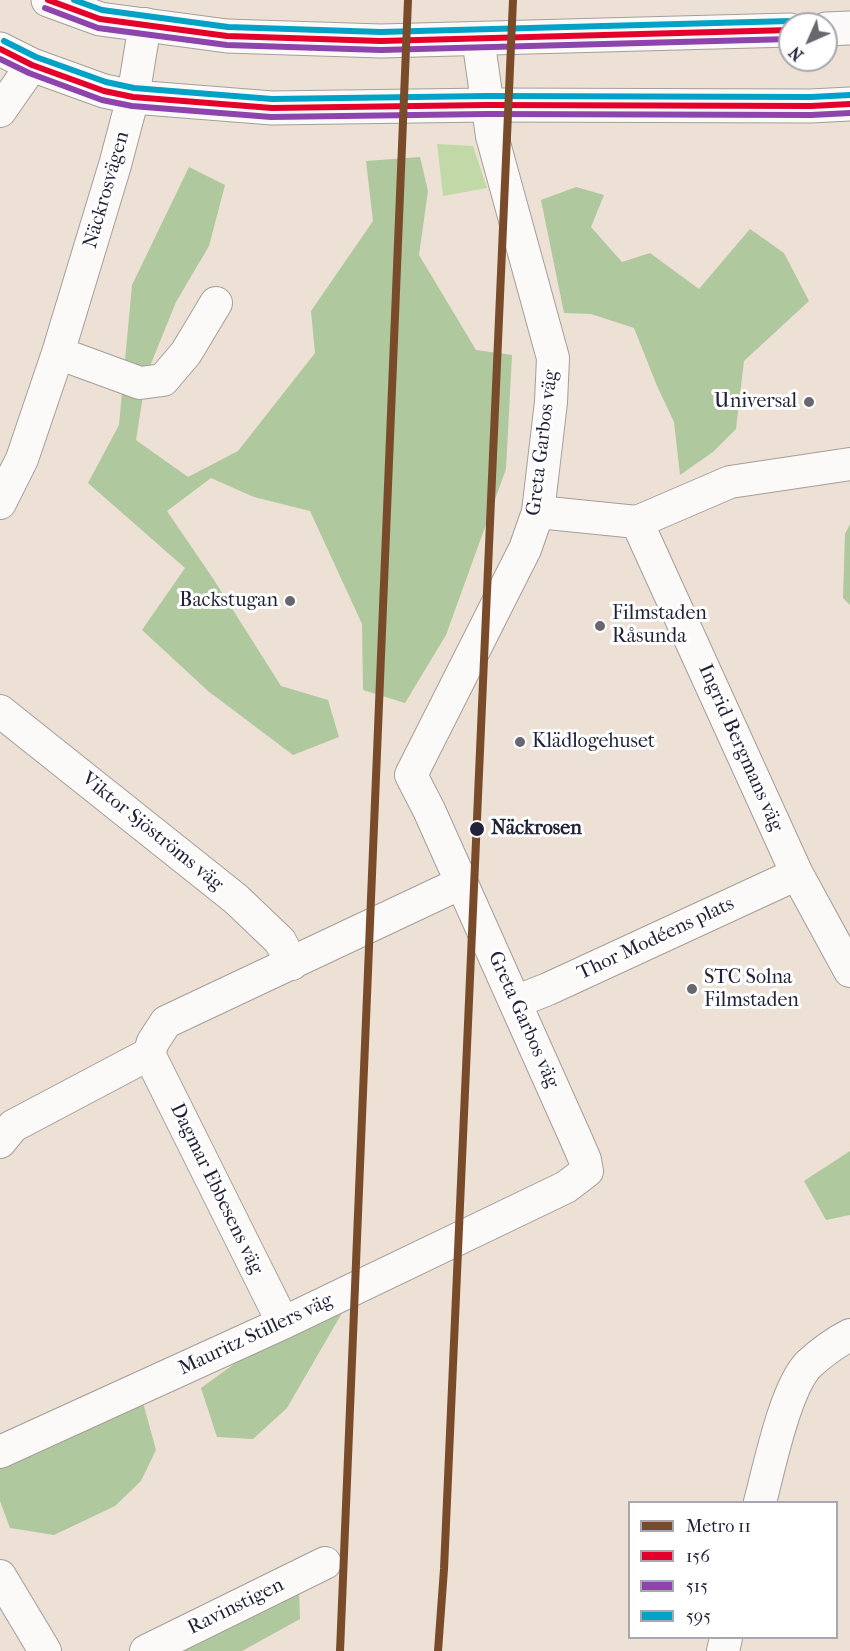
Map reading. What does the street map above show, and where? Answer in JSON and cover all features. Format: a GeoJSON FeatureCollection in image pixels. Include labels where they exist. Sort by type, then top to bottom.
{"type":"FeatureCollection","features":[{"type":"Feature","properties":{"kind":"street"},"geometry":{"type":"LineString","coordinates":[[48,0],[100,19],[227,36],[381,41],[778,30]]}},
{"type":"Feature","properties":{"kind":"street","name":"Näckrosvägen"},"geometry":{"type":"LineString","coordinates":[[0,503],[22,459],[58,353],[116,165],[133,97],[145,24]]}},
{"type":"Feature","properties":{"kind":"street","name":"Greta Garbos väg"},"geometry":{"type":"LineString","coordinates":[[478,38],[492,136],[553,358],[551,402],[538,512],[525,549],[411,775],[429,810],[585,1160],[587,1171],[574,1182]]}},
{"type":"Feature","properties":{"kind":"street"},"geometry":{"type":"LineString","coordinates":[[0,49],[32,65],[78,83],[133,97],[272,108],[850,104]]}},
{"type":"Feature","properties":{"kind":"street"},"geometry":{"type":"LineString","coordinates":[[0,111],[32,65]]}},
{"type":"Feature","properties":{"kind":"street"},"geometry":{"type":"LineString","coordinates":[[58,353],[140,383],[163,380],[186,353],[216,303]]}},
{"type":"Feature","properties":{"kind":"street"},"geometry":{"type":"LineString","coordinates":[[538,512],[638,522],[730,482],[850,464]]}},
{"type":"Feature","properties":{"kind":"street","name":"Ingrid Bergmans väg"},"geometry":{"type":"LineString","coordinates":[[638,522],[797,873],[850,971]]}},
{"type":"Feature","properties":{"kind":"street","name":"Viktor Sjöströms väg"},"geometry":{"type":"LineString","coordinates":[[0,711],[236,899],[280,941],[292,964]]}},
{"type":"Feature","properties":{"kind":"street","name":"Thor Modéens plats"},"geometry":{"type":"LineString","coordinates":[[515,1002],[548,989],[797,873]]}},
{"type":"Feature","properties":{"kind":"street"},"geometry":{"type":"LineString","coordinates":[[0,1142],[13,1126],[149,1054],[153,1042],[166,1022],[461,883]]}},
{"type":"Feature","properties":{"kind":"street","name":"Dagmar Ebbesens väg"},"geometry":{"type":"LineString","coordinates":[[149,1054],[283,1323]]}},
{"type":"Feature","properties":{"kind":"street","name":"Mauritz Stillers väg"},"geometry":{"type":"LineString","coordinates":[[0,1452],[283,1323],[574,1182]]}},
{"type":"Feature","properties":{"kind":"street"},"geometry":{"type":"LineString","coordinates":[[761,1501],[783,1416],[798,1382],[808,1365],[850,1335]]}},
{"type":"Feature","properties":{"kind":"street","name":"Ravinstigen"},"geometry":{"type":"LineString","coordinates":[[146,1651],[325,1563]]}},
{"type":"Feature","properties":{"kind":"street"},"geometry":{"type":"LineString","coordinates":[[0,1576],[45,1651]]}},
{"type":"Feature","properties":{"kind":"green space"},"geometry":{"type":"Polygon","coordinates":[[[437,144],[473,146],[487,188],[443,196],[437,144]]]}},
{"type":"Feature","properties":{"kind":"green space"},"geometry":{"type":"Polygon","coordinates":[[[420,157],[428,191],[419,255],[476,350],[512,355],[506,469],[446,635],[405,703],[363,690],[362,624],[310,511],[254,497],[211,478],[167,511],[281,686],[328,700],[339,737],[293,755],[208,691],[142,630],[185,568],[88,483],[119,425],[132,285],[189,167],[225,185],[209,246],[176,302],[146,376],[136,440],[188,477],[238,451],[315,353],[311,311],[373,221],[366,161],[420,157]]]}},
{"type":"Feature","properties":{"kind":"green space"},"geometry":{"type":"Polygon","coordinates":[[[576,187],[604,195],[591,227],[622,262],[650,253],[699,289],[750,229],[784,253],[809,301],[744,361],[736,429],[713,452],[680,475],[674,422],[634,328],[591,314],[564,313],[541,200],[576,187]]]}},
{"type":"Feature","properties":{"kind":"green space"},"geometry":{"type":"Polygon","coordinates":[[[850,524],[850,605],[843,598],[845,534],[850,524]]]}},
{"type":"Feature","properties":{"kind":"green space"},"geometry":{"type":"Polygon","coordinates":[[[850,1151],[850,1215],[826,1220],[804,1181],[850,1151]]]}},
{"type":"Feature","properties":{"kind":"green space"},"geometry":{"type":"Polygon","coordinates":[[[310,1309],[342,1313],[287,1408],[253,1439],[217,1437],[201,1388],[310,1309]]]}},
{"type":"Feature","properties":{"kind":"green space"},"geometry":{"type":"Polygon","coordinates":[[[139,1388],[156,1450],[141,1481],[115,1506],[54,1535],[10,1528],[0,1501],[0,1460],[139,1388]]]}},
{"type":"Feature","properties":{"kind":"green space"},"geometry":{"type":"Polygon","coordinates":[[[299,1591],[300,1619],[242,1651],[182,1651],[299,1591]]]}},
{"type":"Feature","properties":{"kind":"metro line","name":"11"},"geometry":{"type":"LineString","coordinates":[[340,1651],[408,0]]}},
{"type":"Feature","properties":{"kind":"metro line","name":"11"},"geometry":{"type":"LineString","coordinates":[[438,1651],[444,1569],[513,0]]}},
{"type":"Feature","properties":{"kind":"transit line","name":"156"},"geometry":{"type":"LineString","coordinates":[[48,0],[100,19],[227,36],[381,41],[778,30]]}},
{"type":"Feature","properties":{"kind":"transit line","name":"595"},"geometry":{"type":"LineString","coordinates":[[74,0],[102,10],[228,27],[381,32],[778,21]]}},
{"type":"Feature","properties":{"kind":"transit line","name":"515"},"geometry":{"type":"LineString","coordinates":[[45,8],[98,28],[227,45],[381,50],[778,39]]}},
{"type":"Feature","properties":{"kind":"transit line","name":"595"},"geometry":{"type":"LineString","coordinates":[[4,41],[36,57],[106,82],[134,88],[272,99],[850,95]]}},
{"type":"Feature","properties":{"kind":"transit line","name":"156"},"geometry":{"type":"LineString","coordinates":[[0,49],[32,65],[104,91],[133,97],[272,108],[850,104]]}},
{"type":"Feature","properties":{"kind":"transit line","name":"515"},"geometry":{"type":"LineString","coordinates":[[0,59],[29,73],[102,100],[132,106],[271,117],[850,113]]}},
{"type":"Feature","properties":{"kind":"place","name":"Universal"},"geometry":{"type":"Point","coordinates":[809,402]}},
{"type":"Feature","properties":{"kind":"place","name":"Backstugan"},"geometry":{"type":"Point","coordinates":[290,601]}},
{"type":"Feature","properties":{"kind":"place","name":"Filmstaden Råsunda"},"geometry":{"type":"Point","coordinates":[600,626]}},
{"type":"Feature","properties":{"kind":"place","name":"Klädlogehuset"},"geometry":{"type":"Point","coordinates":[520,742]}},
{"type":"Feature","properties":{"kind":"place","name":"Näckrosen"},"geometry":{"type":"Point","coordinates":[477,829]}},
{"type":"Feature","properties":{"kind":"place","name":"STC Solna Filmstaden"},"geometry":{"type":"Point","coordinates":[692,989]}}]}
